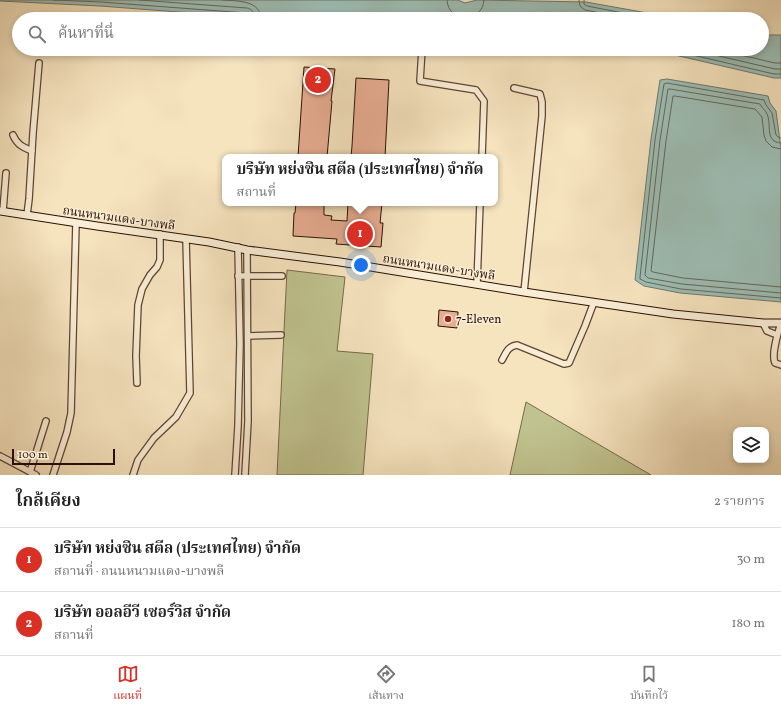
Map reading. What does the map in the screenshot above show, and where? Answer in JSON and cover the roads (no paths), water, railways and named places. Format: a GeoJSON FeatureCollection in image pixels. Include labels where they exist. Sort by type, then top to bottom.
{"type":"FeatureCollection","features":[{"type":"Feature","properties":{"kind":"main road","name":"ถนนหนามแดง-บางพลี"},"geometry":{"type":"LineString","coordinates":[[2,211],[160,234],[247,250],[333,261],[524,292],[705,318],[781,323]]}},
{"type":"Feature","properties":{"kind":"street"},"geometry":{"type":"LineString","coordinates":[[422,56],[420,81],[476,90],[484,101],[482,154]]}},
{"type":"Feature","properties":{"kind":"street"},"geometry":{"type":"LineString","coordinates":[[27,215],[39,63]]}},
{"type":"Feature","properties":{"kind":"street"},"geometry":{"type":"LineString","coordinates":[[514,88],[540,94],[542,102],[542,116],[524,292]]}},
{"type":"Feature","properties":{"kind":"street"},"geometry":{"type":"LineString","coordinates":[[13,135],[15,142],[32,151]]}},
{"type":"Feature","properties":{"kind":"street"},"geometry":{"type":"LineString","coordinates":[[2,211],[6,173]]}},
{"type":"Feature","properties":{"kind":"street"},"geometry":{"type":"LineString","coordinates":[[477,284],[480,206]]}},
{"type":"Feature","properties":{"kind":"street"},"geometry":{"type":"LineString","coordinates":[[53,475],[67,432],[71,413],[76,222]]}},
{"type":"Feature","properties":{"kind":"street"},"geometry":{"type":"LineString","coordinates":[[137,383],[136,356],[138,304],[142,289],[160,260],[160,234]]}},
{"type":"Feature","properties":{"kind":"street"},"geometry":{"type":"LineString","coordinates":[[133,475],[138,460],[154,438],[176,418],[190,393],[186,239]]}},
{"type":"Feature","properties":{"kind":"street"},"geometry":{"type":"LineString","coordinates":[[235,475],[238,426],[239,351],[238,248]]}},
{"type":"Feature","properties":{"kind":"street"},"geometry":{"type":"LineString","coordinates":[[245,475],[248,422],[247,250]]}},
{"type":"Feature","properties":{"kind":"street"},"geometry":{"type":"LineString","coordinates":[[238,276],[282,276]]}},
{"type":"Feature","properties":{"kind":"street"},"geometry":{"type":"LineString","coordinates":[[502,360],[507,350],[513,345],[517,345],[564,364],[569,363],[594,302]]}},
{"type":"Feature","properties":{"kind":"street"},"geometry":{"type":"LineString","coordinates":[[763,323],[766,331],[777,335]]}},
{"type":"Feature","properties":{"kind":"street"},"geometry":{"type":"LineString","coordinates":[[781,323],[777,335],[773,358],[775,363],[781,365]]}},
{"type":"Feature","properties":{"kind":"street"},"geometry":{"type":"LineString","coordinates":[[248,336],[281,335]]}},
{"type":"Feature","properties":{"kind":"street"},"geometry":{"type":"LineString","coordinates":[[30,472],[46,421]]}},
{"type":"Feature","properties":{"kind":"street"},"geometry":{"type":"LineString","coordinates":[[0,456],[36,475]]}},
{"type":"Feature","properties":{"kind":"water"},"geometry":{"type":"Polygon","coordinates":[[[458,0],[465,3],[477,0],[586,2],[642,12],[178,12],[0,1],[458,0]]]}},
{"type":"Feature","properties":{"kind":"water"},"geometry":{"type":"Polygon","coordinates":[[[769,35],[781,35],[781,78],[774,78],[679,56],[769,56],[769,35]]]}},
{"type":"Feature","properties":{"kind":"water"},"geometry":{"type":"Polygon","coordinates":[[[667,79],[768,96],[770,103],[776,111],[781,149],[781,302],[680,293],[644,286],[635,280],[651,139],[660,80],[667,79]]]}},
{"type":"Feature","properties":{"kind":"place","name":"บริษัท ออลอีวี เซอร์วิส จำกัด"},"geometry":{"type":"Point","coordinates":[318,80]}},
{"type":"Feature","properties":{"kind":"place","name":"บริษัท หย่งซิน สตีล (ประเทศไทย) จํากัด"},"geometry":{"type":"Point","coordinates":[360,234]}},
{"type":"Feature","properties":{"kind":"place","name":"7-Eleven"},"geometry":{"type":"Point","coordinates":[448,319]}}]}
